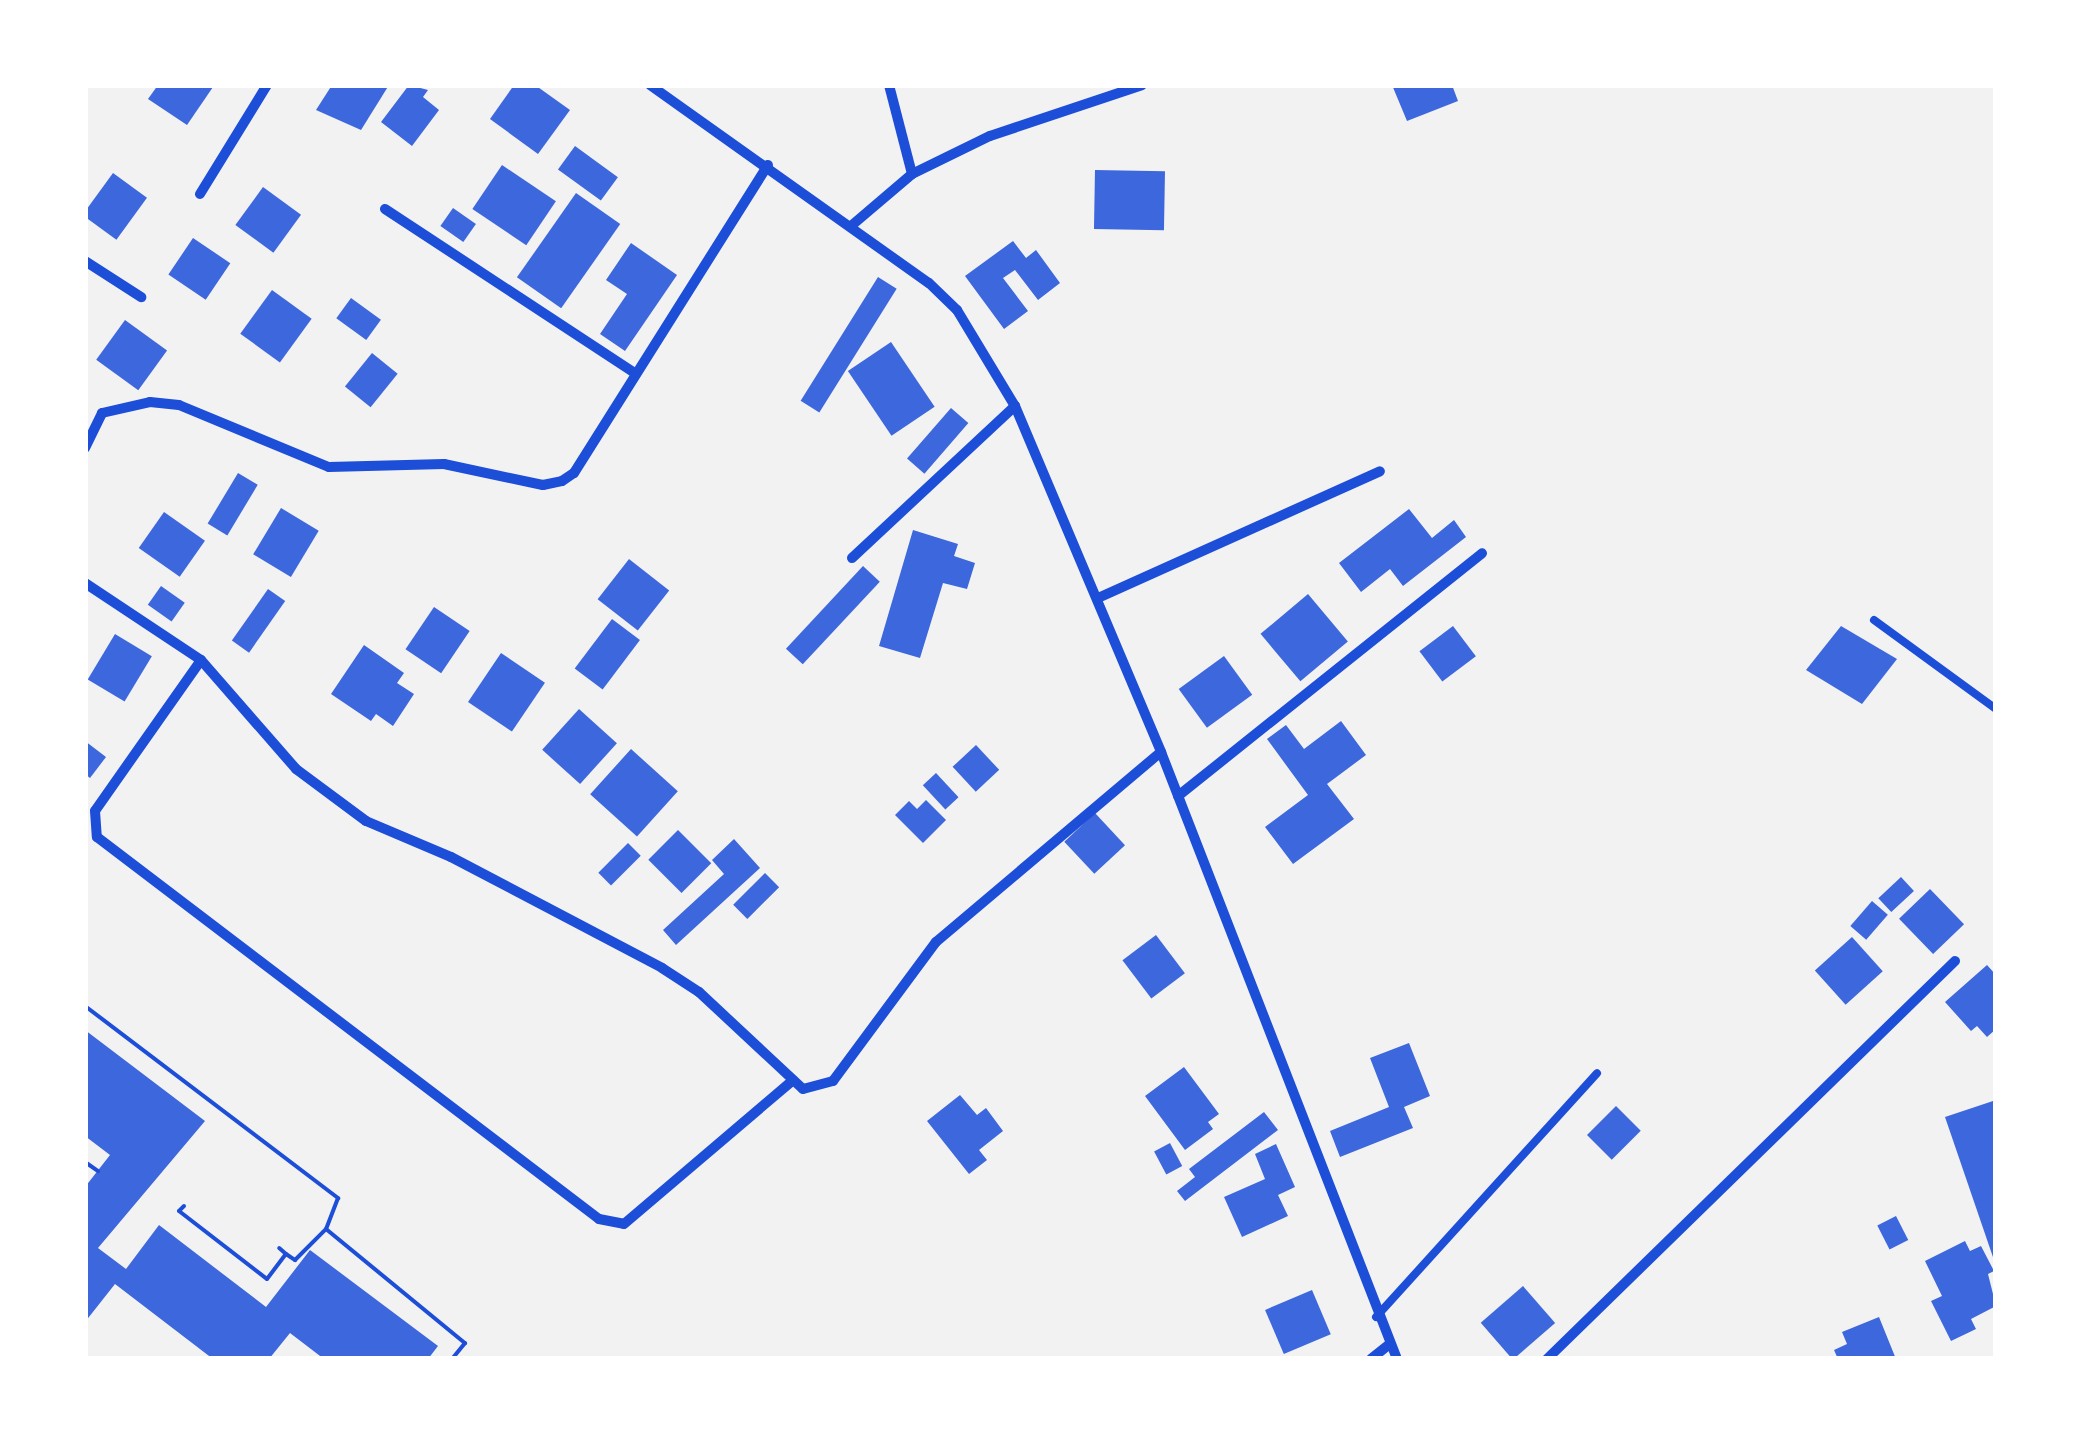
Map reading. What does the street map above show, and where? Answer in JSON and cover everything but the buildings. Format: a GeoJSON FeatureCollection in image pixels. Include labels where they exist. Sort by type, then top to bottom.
{"type":"FeatureCollection","features":[{"type":"Feature","properties":{"kind":"street"},"geometry":{"type":"LineString","coordinates":[[200,194],[267,85]]}},
{"type":"Feature","properties":{"kind":"street"},"geometry":{"type":"LineString","coordinates":[[650,85],[768,165],[957,310],[1014,406],[1161,752],[1387,1346],[1397,1359]]}},
{"type":"Feature","properties":{"kind":"street"},"geometry":{"type":"LineString","coordinates":[[889,85],[912,174]]}},
{"type":"Feature","properties":{"kind":"street"},"geometry":{"type":"LineString","coordinates":[[851,226],[912,174],[990,136],[1142,85]]}},
{"type":"Feature","properties":{"kind":"street"},"geometry":{"type":"LineString","coordinates":[[85,448],[102,413],[150,402],[179,405],[329,467],[444,464],[543,485],[574,473],[768,165]]}},
{"type":"Feature","properties":{"kind":"street"},"geometry":{"type":"LineString","coordinates":[[384,209],[635,373]]}},
{"type":"Feature","properties":{"kind":"street"},"geometry":{"type":"LineString","coordinates":[[85,260],[141,297]]}},
{"type":"Feature","properties":{"kind":"street"},"geometry":{"type":"LineString","coordinates":[[852,558],[1014,406]]}},
{"type":"Feature","properties":{"kind":"street"},"geometry":{"type":"LineString","coordinates":[[1098,598],[1380,471]]}},
{"type":"Feature","properties":{"kind":"street"},"geometry":{"type":"LineString","coordinates":[[1178,796],[1482,553]]}},
{"type":"Feature","properties":{"kind":"street"},"geometry":{"type":"LineString","coordinates":[[85,583],[201,660],[296,769],[366,822],[452,858],[662,968],[700,992],[803,1089],[833,1081],[936,942],[1161,752]]}},
{"type":"Feature","properties":{"kind":"street"},"geometry":{"type":"LineString","coordinates":[[201,660],[95,811],[97,837],[599,1218],[624,1224],[793,1080]]}},
{"type":"Feature","properties":{"kind":"street"},"geometry":{"type":"LineString","coordinates":[[1547,1359],[1955,961]]}},
{"type":"Feature","properties":{"kind":"street"},"geometry":{"type":"LineString","coordinates":[[1371,1359],[1387,1346]]}},
{"type":"Feature","properties":{"kind":"lane"},"geometry":{"type":"LineString","coordinates":[[1874,620],[1996,710]]}},
{"type":"Feature","properties":{"kind":"lane"},"geometry":{"type":"LineString","coordinates":[[1376,1317],[1597,1073]]}},
{"type":"Feature","properties":{"kind":"path"},"geometry":{"type":"LineString","coordinates":[[85,1006],[338,1198],[326,1229],[295,1260],[279,1248]]}},
{"type":"Feature","properties":{"kind":"path"},"geometry":{"type":"LineString","coordinates":[[85,1162],[98,1171]]}},
{"type":"Feature","properties":{"kind":"path"},"geometry":{"type":"LineString","coordinates":[[184,1206],[179,1211],[266,1279],[286,1254]]}},
{"type":"Feature","properties":{"kind":"path"},"geometry":{"type":"LineString","coordinates":[[326,1229],[465,1342],[452,1359]]}}]}
